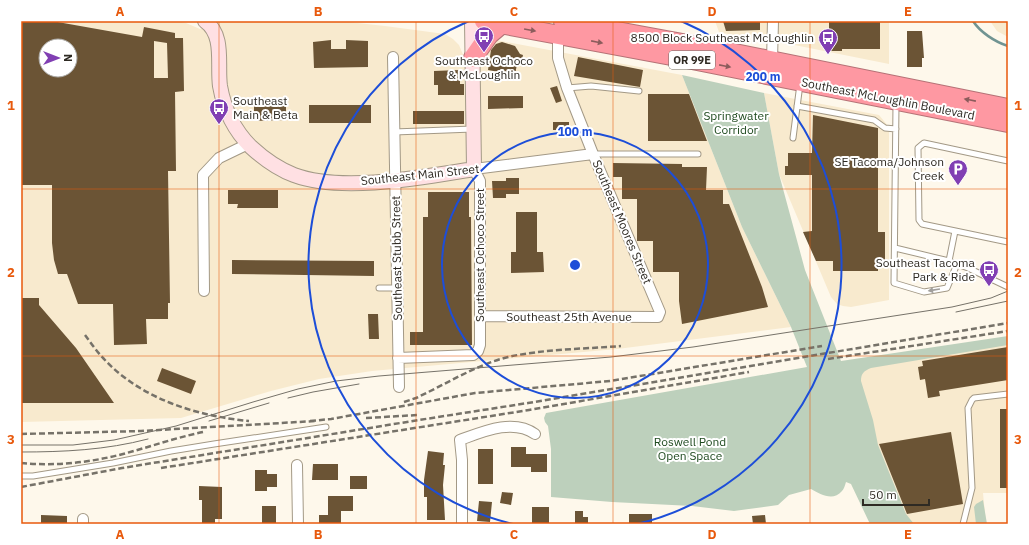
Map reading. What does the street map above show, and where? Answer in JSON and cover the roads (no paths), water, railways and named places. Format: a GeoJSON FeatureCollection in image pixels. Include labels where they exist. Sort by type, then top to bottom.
{"type":"FeatureCollection","features":[{"type":"Feature","properties":{"kind":"highway","name":"Southeast McLoughlin Boulevard"},"geometry":{"type":"LineString","coordinates":[[484,21],[502,24],[561,28],[772,61],[1008,108]]}},
{"type":"Feature","properties":{"kind":"highway"},"geometry":{"type":"LineString","coordinates":[[473,58],[489,35],[502,24]]}},
{"type":"Feature","properties":{"kind":"highway","name":"Southeast McLoughlin Boulevard"},"geometry":{"type":"LineString","coordinates":[[561,28],[801,82],[1008,123]]}},
{"type":"Feature","properties":{"kind":"street","name":"Southeast Main Street"},"geometry":{"type":"LineString","coordinates":[[205,21],[213,29],[218,39],[221,89],[225,105],[236,129],[248,144],[261,156],[273,164],[304,178],[324,182],[348,183],[396,180],[593,154]]}},
{"type":"Feature","properties":{"kind":"street","name":"Southeast Ochoco Street"},"geometry":{"type":"LineString","coordinates":[[398,358],[473,355],[478,352],[480,345],[480,181],[474,169],[472,21]]}},
{"type":"Feature","properties":{"kind":"street"},"geometry":{"type":"LineString","coordinates":[[772,61],[773,21]]}},
{"type":"Feature","properties":{"kind":"street","name":"Southeast Moores Street"},"geometry":{"type":"LineString","coordinates":[[561,28],[558,58],[568,88],[593,154],[660,312],[658,317]]}},
{"type":"Feature","properties":{"kind":"street","name":"Southeast Stubb Street"},"geometry":{"type":"LineString","coordinates":[[393,57],[399,387]]}},
{"type":"Feature","properties":{"kind":"street"},"geometry":{"type":"LineString","coordinates":[[204,291],[203,175],[218,158],[248,144]]}},
{"type":"Feature","properties":{"kind":"street","name":"Southeast 25th Avenue"},"geometry":{"type":"LineString","coordinates":[[480,316],[658,317]]}},
{"type":"Feature","properties":{"kind":"street"},"geometry":{"type":"LineString","coordinates":[[462,524],[462,460],[460,440],[504,427],[520,427],[530,430],[535,434]]}},
{"type":"Feature","properties":{"kind":"street"},"geometry":{"type":"LineString","coordinates":[[297,465],[298,524]]}},
{"type":"Feature","properties":{"kind":"lane"},"geometry":{"type":"LineString","coordinates":[[793,138],[801,82]]}},
{"type":"Feature","properties":{"kind":"lane"},"geometry":{"type":"LineString","coordinates":[[568,88],[591,86],[639,90]]}},
{"type":"Feature","properties":{"kind":"lane"},"geometry":{"type":"LineString","coordinates":[[896,101],[894,283],[924,292],[948,288],[957,264]]}},
{"type":"Feature","properties":{"kind":"lane"},"geometry":{"type":"LineString","coordinates":[[797,106],[874,120],[885,128],[896,129]]}},
{"type":"Feature","properties":{"kind":"lane"},"geometry":{"type":"LineString","coordinates":[[394,132],[474,128]]}},
{"type":"Feature","properties":{"kind":"lane"},"geometry":{"type":"LineString","coordinates":[[1008,161],[924,143],[918,148],[919,220],[922,224],[1008,242]]}},
{"type":"Feature","properties":{"kind":"lane"},"geometry":{"type":"LineString","coordinates":[[593,154],[698,154]]}},
{"type":"Feature","properties":{"kind":"lane"},"geometry":{"type":"LineString","coordinates":[[949,261],[955,231]]}},
{"type":"Feature","properties":{"kind":"lane"},"geometry":{"type":"LineString","coordinates":[[895,248],[949,261],[1008,287]]}},
{"type":"Feature","properties":{"kind":"lane"},"geometry":{"type":"LineString","coordinates":[[379,288],[396,288]]}},
{"type":"Feature","properties":{"kind":"lane"},"geometry":{"type":"LineString","coordinates":[[963,524],[972,488],[968,408],[974,398],[1008,394]]}},
{"type":"Feature","properties":{"kind":"lane"},"geometry":{"type":"LineString","coordinates":[[21,476],[33,476],[113,463],[178,450],[326,427]]}},
{"type":"Feature","properties":{"kind":"waterway"},"geometry":{"type":"LineString","coordinates":[[973,21],[988,36],[1008,46]]}},
{"type":"Feature","properties":{"kind":"tram line"},"geometry":{"type":"LineString","coordinates":[[21,445],[73,445],[114,440],[176,426],[298,389],[336,381],[379,376],[611,357],[693,347],[952,307],[991,298],[1008,291]]}},
{"type":"Feature","properties":{"kind":"tram line"},"geometry":{"type":"LineString","coordinates":[[956,312],[1008,301]]}},
{"type":"Feature","properties":{"kind":"tram line"},"geometry":{"type":"LineString","coordinates":[[288,398],[359,384]]}},
{"type":"Feature","properties":{"kind":"tram line"},"geometry":{"type":"LineString","coordinates":[[209,421],[269,403]]}},
{"type":"Feature","properties":{"kind":"tram line"},"geometry":{"type":"LineString","coordinates":[[21,452],[85,450],[116,446],[148,439]]}},
{"type":"Feature","properties":{"kind":"railway"},"geometry":{"type":"LineString","coordinates":[[21,487],[122,468],[528,403],[1008,323]]}},
{"type":"Feature","properties":{"kind":"railway"},"geometry":{"type":"LineString","coordinates":[[828,359],[1008,331]]}},
{"type":"Feature","properties":{"kind":"railway"},"geometry":{"type":"LineString","coordinates":[[85,335],[101,356],[119,373],[152,395],[190,410],[229,419],[249,421]]}},
{"type":"Feature","properties":{"kind":"railway"},"geometry":{"type":"LineString","coordinates":[[404,402],[416,398],[496,360],[522,354],[621,346]]}},
{"type":"Feature","properties":{"kind":"railway"},"geometry":{"type":"LineString","coordinates":[[310,421],[331,419],[475,393],[610,381],[822,346]]}},
{"type":"Feature","properties":{"kind":"railway"},"geometry":{"type":"LineString","coordinates":[[161,468],[529,410],[749,372]]}},
{"type":"Feature","properties":{"kind":"railway"},"geometry":{"type":"LineString","coordinates":[[366,418],[418,415]]}},
{"type":"Feature","properties":{"kind":"railway"},"geometry":{"type":"LineString","coordinates":[[21,434],[141,431],[316,421]]}},
{"type":"Feature","properties":{"kind":"railway"},"geometry":{"type":"LineString","coordinates":[[21,463],[58,464],[95,460],[203,432]]}},
{"type":"Feature","properties":{"kind":"place","name":"Southeast Ochoco & McLoughlin"},"geometry":{"type":"Point","coordinates":[484,53]}},
{"type":"Feature","properties":{"kind":"place","name":"8500 Block Southeast McLoughlin"},"geometry":{"type":"Point","coordinates":[828,55]}},
{"type":"Feature","properties":{"kind":"place","name":"Southeast Main & Beta"},"geometry":{"type":"Point","coordinates":[219,125]}},
{"type":"Feature","properties":{"kind":"place","name":"SE Tacoma/Johnson Creek"},"geometry":{"type":"Point","coordinates":[958,186]}},
{"type":"Feature","properties":{"kind":"place","name":"Southeast Tacoma Park & Ride"},"geometry":{"type":"Point","coordinates":[989,287]}},
{"type":"Feature","properties":{"kind":"park label","name":"Springwater Corridor"},"geometry":{"type":"Point","coordinates":[736,123]}},
{"type":"Feature","properties":{"kind":"park label","name":"Roswell Pond Open Space"},"geometry":{"type":"Point","coordinates":[690,449]}}]}
